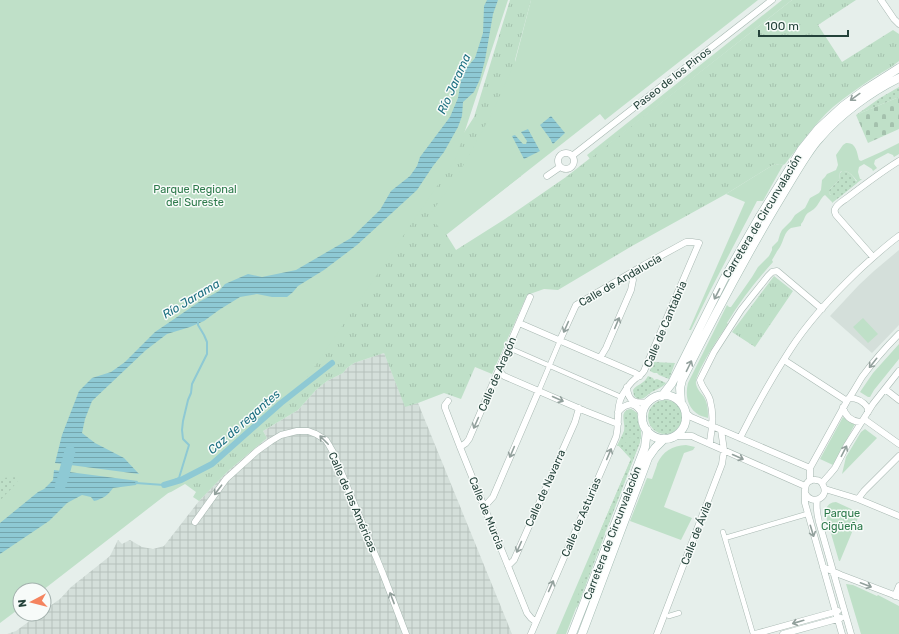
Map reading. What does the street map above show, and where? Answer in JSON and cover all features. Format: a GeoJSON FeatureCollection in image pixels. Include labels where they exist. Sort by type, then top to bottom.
{"type":"FeatureCollection","features":[{"type":"Feature","properties":{"kind":"main road","name":"Carretera de Circunvalación"},"geometry":{"type":"LineString","coordinates":[[662,396],[672,383],[728,273],[760,216],[801,150],[818,129],[843,106],[899,68]]}},
{"type":"Feature","properties":{"kind":"main road","name":"Carretera de Circunvalación"},"geometry":{"type":"LineString","coordinates":[[681,403],[680,388],[682,380],[710,323],[758,235],[793,176],[819,138],[833,124],[871,94],[899,78]]}},
{"type":"Feature","properties":{"kind":"main road"},"geometry":{"type":"LineString","coordinates":[[662,396],[669,396],[681,403],[686,419],[681,431],[676,436],[664,439],[652,435],[647,430],[644,426],[643,416],[649,402],[662,396]]}},
{"type":"Feature","properties":{"kind":"main road","name":"Carretera de Circunvalación"},"geometry":{"type":"LineString","coordinates":[[572,634],[645,447],[647,430]]}},
{"type":"Feature","properties":{"kind":"main road","name":"Carretera de Circunvalación"},"geometry":{"type":"LineString","coordinates":[[582,634],[648,458],[664,439]]}},
{"type":"Feature","properties":{"kind":"street","name":"Paseo de los Pinos"},"geometry":{"type":"LineString","coordinates":[[572,156],[772,0]]}},
{"type":"Feature","properties":{"kind":"street"},"geometry":{"type":"LineString","coordinates":[[881,0],[899,24]]}},
{"type":"Feature","properties":{"kind":"street","name":"Paseo de los Pinos"},"geometry":{"type":"LineString","coordinates":[[567,153],[572,156],[574,164],[570,168],[564,169],[558,164],[558,159],[562,154],[567,153]]}},
{"type":"Feature","properties":{"kind":"street"},"geometry":{"type":"LineString","coordinates":[[873,257],[834,211],[851,195],[899,161]]}},
{"type":"Feature","properties":{"kind":"street","name":"Paseo de los Pinos"},"geometry":{"type":"LineString","coordinates":[[547,176],[560,166]]}},
{"type":"Feature","properties":{"kind":"street"},"geometry":{"type":"LineString","coordinates":[[740,438],[760,399],[798,339],[822,309],[845,284],[873,257],[899,236]]}},
{"type":"Feature","properties":{"kind":"street","name":"Calle de Andalucía"},"geometry":{"type":"LineString","coordinates":[[559,342],[576,305],[631,272],[686,242],[700,243]]}},
{"type":"Feature","properties":{"kind":"street","name":"Calle de Cantabria"},"geometry":{"type":"LineString","coordinates":[[621,397],[634,379],[640,376],[644,371],[700,243]]}},
{"type":"Feature","properties":{"kind":"street"},"geometry":{"type":"LineString","coordinates":[[710,444],[712,426],[710,402],[709,396],[700,380],[714,352],[741,310],[768,276],[772,272],[777,271],[822,309]]}},
{"type":"Feature","properties":{"kind":"street"},"geometry":{"type":"LineString","coordinates":[[600,358],[606,348],[631,290],[633,280],[631,272]]}},
{"type":"Feature","properties":{"kind":"street","name":"Calle de Aragón"},"geometry":{"type":"LineString","coordinates":[[460,447],[469,439],[530,298]]}},
{"type":"Feature","properties":{"kind":"street"},"geometry":{"type":"LineString","coordinates":[[519,323],[559,342],[640,376]]}},
{"type":"Feature","properties":{"kind":"street"},"geometry":{"type":"LineString","coordinates":[[842,634],[804,504],[805,490],[810,481],[810,468],[843,407],[861,378],[899,334]]}},
{"type":"Feature","properties":{"kind":"street"},"geometry":{"type":"LineString","coordinates":[[484,507],[493,497],[559,342]]}},
{"type":"Feature","properties":{"kind":"street"},"geometry":{"type":"LineString","coordinates":[[509,348],[621,397]]}},
{"type":"Feature","properties":{"kind":"street"},"geometry":{"type":"LineString","coordinates":[[784,360],[848,399],[856,398],[860,400],[868,408],[868,412]]}},
{"type":"Feature","properties":{"kind":"street"},"geometry":{"type":"LineString","coordinates":[[500,370],[504,376],[539,389],[618,424]]}},
{"type":"Feature","properties":{"kind":"street"},"geometry":{"type":"LineString","coordinates":[[822,483],[835,468],[847,445],[868,412],[899,371]]}},
{"type":"Feature","properties":{"kind":"street"},"geometry":{"type":"LineString","coordinates":[[628,387],[628,392],[632,400],[636,403],[649,402]]}},
{"type":"Feature","properties":{"kind":"street"},"geometry":{"type":"LineString","coordinates":[[885,389],[899,400]]}},
{"type":"Feature","properties":{"kind":"street","name":"Calle de Asturias"},"geometry":{"type":"LineString","coordinates":[[531,634],[618,432],[618,403],[621,397]]}},
{"type":"Feature","properties":{"kind":"street","name":"Calle de Murcia"},"geometry":{"type":"LineString","coordinates":[[448,401],[445,408],[460,447],[527,613],[536,622]]}},
{"type":"Feature","properties":{"kind":"street"},"geometry":{"type":"LineString","coordinates":[[618,412],[629,404],[637,407],[643,416]]}},
{"type":"Feature","properties":{"kind":"street"},"geometry":{"type":"LineString","coordinates":[[843,407],[844,413],[856,422],[862,421],[899,444]]}},
{"type":"Feature","properties":{"kind":"street","name":"Calle de Navarra"},"geometry":{"type":"LineString","coordinates":[[508,566],[514,560],[575,422],[579,408]]}},
{"type":"Feature","properties":{"kind":"street"},"geometry":{"type":"LineString","coordinates":[[685,412],[691,417],[810,468]]}},
{"type":"Feature","properties":{"kind":"street","name":"Calle de Ávila"},"geometry":{"type":"LineString","coordinates":[[657,634],[722,464],[724,450],[722,430]]}},
{"type":"Feature","properties":{"kind":"street","name":"Calle de las Américas"},"geometry":{"type":"LineString","coordinates":[[195,522],[226,479],[257,451],[281,435],[297,431],[308,431],[316,434],[326,440],[332,452],[383,574],[406,634]]}},
{"type":"Feature","properties":{"kind":"street"},"geometry":{"type":"LineString","coordinates":[[676,436],[692,436],[805,490]]}},
{"type":"Feature","properties":{"kind":"street"},"geometry":{"type":"LineString","coordinates":[[858,499],[899,456]]}},
{"type":"Feature","properties":{"kind":"street"},"geometry":{"type":"LineString","coordinates":[[805,490],[806,496],[811,500],[817,500],[823,496],[825,489],[822,483],[818,480],[810,481]]}},
{"type":"Feature","properties":{"kind":"street"},"geometry":{"type":"LineString","coordinates":[[825,489],[858,499],[899,516]]}},
{"type":"Feature","properties":{"kind":"street"},"geometry":{"type":"LineString","coordinates":[[817,500],[816,511],[851,634]]}},
{"type":"Feature","properties":{"kind":"street"},"geometry":{"type":"LineString","coordinates":[[725,538],[807,514]]}},
{"type":"Feature","properties":{"kind":"street"},"geometry":{"type":"LineString","coordinates":[[723,532],[754,634],[844,609]]}},
{"type":"Feature","properties":{"kind":"street"},"geometry":{"type":"LineString","coordinates":[[823,567],[897,596],[899,586]]}},
{"type":"Feature","properties":{"kind":"street"},"geometry":{"type":"LineString","coordinates":[[669,616],[679,613]]}},
{"type":"Feature","properties":{"kind":"street"},"geometry":{"type":"LineString","coordinates":[[783,634],[846,616]]}},
{"type":"Feature","properties":{"kind":"shaded area"},"geometry":{"type":"Polygon","coordinates":[[[899,250],[899,325],[872,353],[830,316],[859,285],[899,250]]]}},
{"type":"Feature","properties":{"kind":"shaded area"},"geometry":{"type":"Polygon","coordinates":[[[384,353],[405,406],[418,403],[512,634],[7,634],[16,631],[28,622],[52,622],[52,604],[60,599],[71,587],[110,556],[118,540],[122,544],[130,540],[142,547],[153,549],[164,546],[199,501],[228,471],[267,438],[263,431],[298,410],[316,390],[327,381],[343,373],[354,363],[384,353]]]}},
{"type":"Feature","properties":{"kind":"green space","name":"Parque Regional del Sureste"},"geometry":{"type":"Polygon","coordinates":[[[0,0],[508,0],[456,158],[296,394],[52,583],[12,582],[12,614],[0,623],[0,0]]]}},
{"type":"Feature","properties":{"kind":"green space"},"geometry":{"type":"Polygon","coordinates":[[[510,0],[531,0],[515,60],[521,176],[446,234],[456,250],[505,219],[566,177],[792,0],[856,0],[818,25],[842,62],[893,30],[899,34],[899,61],[859,87],[833,107],[813,127],[785,164],[773,165],[726,194],[632,246],[558,290],[544,289],[527,295],[492,374],[475,367],[461,399],[444,393],[405,407],[384,353],[354,363],[343,373],[327,381],[316,390],[298,410],[263,431],[267,438],[228,471],[199,501],[193,497],[196,492],[185,484],[171,492],[154,497],[418,204],[474,117],[510,0]]]}},
{"type":"Feature","properties":{"kind":"green space"},"geometry":{"type":"Polygon","coordinates":[[[531,0],[758,0],[605,120],[600,114],[446,235],[429,216],[458,175],[492,113],[515,62],[531,0]]]}},
{"type":"Feature","properties":{"kind":"green space"},"geometry":{"type":"Polygon","coordinates":[[[782,0],[792,0],[590,159],[587,155],[782,0]]]}},
{"type":"Feature","properties":{"kind":"green space"},"geometry":{"type":"Polygon","coordinates":[[[899,87],[899,97],[856,115],[880,98],[899,87]]]}},
{"type":"Feature","properties":{"kind":"green space"},"geometry":{"type":"Polygon","coordinates":[[[899,97],[899,129],[868,143],[856,115],[899,97]]]}},
{"type":"Feature","properties":{"kind":"green space"},"geometry":{"type":"Polygon","coordinates":[[[846,143],[852,144],[857,151],[859,160],[861,161],[899,143],[899,154],[894,157],[888,153],[875,160],[874,164],[877,168],[873,171],[864,164],[859,167],[858,172],[860,179],[862,179],[832,203],[825,195],[816,207],[806,215],[801,226],[791,228],[787,232],[772,260],[773,262],[737,307],[699,372],[696,384],[706,402],[708,418],[699,415],[689,405],[687,397],[688,383],[727,305],[731,307],[758,267],[769,256],[772,247],[778,241],[782,230],[795,215],[805,208],[810,198],[819,193],[821,190],[822,180],[827,174],[836,170],[838,165],[836,155],[846,143]],[[847,171],[840,172],[839,180],[829,190],[830,195],[857,181],[847,171]]]}},
{"type":"Feature","properties":{"kind":"green space"},"geometry":{"type":"Polygon","coordinates":[[[773,165],[783,165],[763,201],[757,201],[691,330],[689,330],[745,202],[726,194],[773,165]]]}},
{"type":"Feature","properties":{"kind":"green space"},"geometry":{"type":"Polygon","coordinates":[[[845,171],[853,176],[857,183],[837,199],[831,196],[829,190],[839,180],[840,173],[845,171]]]}},
{"type":"Feature","properties":{"kind":"green space"},"geometry":{"type":"Polygon","coordinates":[[[774,276],[793,291],[755,347],[732,332],[774,276]]]}},
{"type":"Feature","properties":{"kind":"green space"},"geometry":{"type":"Polygon","coordinates":[[[863,318],[878,334],[868,343],[853,327],[863,318]]]}},
{"type":"Feature","properties":{"kind":"green space"},"geometry":{"type":"Polygon","coordinates":[[[899,344],[899,359],[870,397],[860,392],[873,373],[899,344]]]}},
{"type":"Feature","properties":{"kind":"green space"},"geometry":{"type":"Polygon","coordinates":[[[653,362],[675,363],[669,379],[650,371],[653,362]]]}},
{"type":"Feature","properties":{"kind":"green space"},"geometry":{"type":"Polygon","coordinates":[[[648,376],[654,380],[657,379],[666,383],[644,398],[637,398],[634,396],[633,390],[648,376]]]}},
{"type":"Feature","properties":{"kind":"green space"},"geometry":{"type":"Polygon","coordinates":[[[665,400],[677,405],[682,417],[677,429],[665,434],[653,429],[648,417],[653,405],[665,400]]]}},
{"type":"Feature","properties":{"kind":"green space"},"geometry":{"type":"Polygon","coordinates":[[[631,409],[637,413],[641,431],[640,442],[566,634],[556,634],[631,459],[619,446],[617,446],[624,431],[623,418],[625,412],[631,409]]]}},
{"type":"Feature","properties":{"kind":"green space"},"geometry":{"type":"Polygon","coordinates":[[[631,409],[637,413],[641,439],[630,437],[626,440],[621,438],[625,428],[624,414],[627,410],[631,409]]]}},
{"type":"Feature","properties":{"kind":"green space"},"geometry":{"type":"Polygon","coordinates":[[[843,417],[855,424],[833,465],[820,459],[843,417]]]}},
{"type":"Feature","properties":{"kind":"green space"},"geometry":{"type":"Polygon","coordinates":[[[865,429],[877,438],[842,474],[846,457],[861,432],[865,429]]]}},
{"type":"Feature","properties":{"kind":"green space"},"geometry":{"type":"Polygon","coordinates":[[[620,441],[630,444],[634,441],[640,442],[606,531],[601,529],[631,459],[619,446],[617,446],[620,441]]]}},
{"type":"Feature","properties":{"kind":"green space"},"geometry":{"type":"Polygon","coordinates":[[[686,445],[695,447],[693,450],[684,453],[664,507],[692,518],[681,540],[630,521],[647,478],[652,479],[659,459],[668,450],[686,445]]]}},
{"type":"Feature","properties":{"kind":"green space"},"geometry":{"type":"Polygon","coordinates":[[[20,477],[16,484],[0,501],[1,478],[20,477]]]}},
{"type":"Feature","properties":{"kind":"green space","name":"Parque Cigüeña"},"geometry":{"type":"Polygon","coordinates":[[[836,502],[860,513],[840,561],[825,513],[826,508],[829,505],[836,502]]]}},
{"type":"Feature","properties":{"kind":"green space"},"geometry":{"type":"Polygon","coordinates":[[[603,533],[605,534],[577,608],[575,605],[582,587],[582,583],[588,573],[589,565],[603,533]]]}},
{"type":"Feature","properties":{"kind":"green space"},"geometry":{"type":"Polygon","coordinates":[[[846,584],[853,585],[877,596],[878,595],[899,606],[899,634],[861,634],[846,584]]]}},
{"type":"Feature","properties":{"kind":"water"},"geometry":{"type":"Polygon","coordinates":[[[487,0],[498,0],[493,14],[480,79],[474,92],[463,102],[462,116],[458,127],[444,152],[417,190],[357,245],[324,270],[298,286],[287,297],[272,297],[257,294],[240,297],[204,321],[167,334],[146,350],[92,401],[85,419],[82,433],[95,443],[124,458],[139,474],[55,463],[62,435],[79,391],[92,378],[111,372],[125,362],[155,332],[199,302],[219,291],[225,284],[248,274],[262,277],[296,270],[351,238],[380,210],[391,191],[410,176],[417,166],[420,157],[450,117],[458,98],[464,71],[475,58],[483,33],[484,6],[487,0]]]}},
{"type":"Feature","properties":{"kind":"water"},"geometry":{"type":"Polygon","coordinates":[[[551,116],[565,133],[553,144],[540,125],[551,116]]]}},
{"type":"Feature","properties":{"kind":"water"},"geometry":{"type":"Polygon","coordinates":[[[528,129],[540,151],[524,159],[512,136],[515,135],[523,144],[526,144],[527,141],[521,132],[528,129]]]}},
{"type":"Feature","properties":{"kind":"water"},"geometry":{"type":"Polygon","coordinates":[[[54,470],[138,481],[136,485],[113,488],[105,496],[94,501],[91,497],[82,495],[67,503],[49,521],[0,554],[0,523],[38,492],[44,489],[53,480],[54,470]]]}},
{"type":"Feature","properties":{"kind":"waterway"},"geometry":{"type":"LineString","coordinates":[[136,483],[164,485],[179,478],[189,445],[183,439],[183,421],[192,384],[207,354],[207,342],[198,325],[198,321]]}},
{"type":"Feature","properties":{"kind":"waterway","name":"Caz de regantes"},"geometry":{"type":"LineString","coordinates":[[164,485],[181,480],[212,464],[281,403],[332,363]]}},
{"type":"Feature","properties":{"kind":"waterway","name":"Río Jarama"},"geometry":{"type":"LineString","coordinates":[[60,486],[70,451]]}}]}
